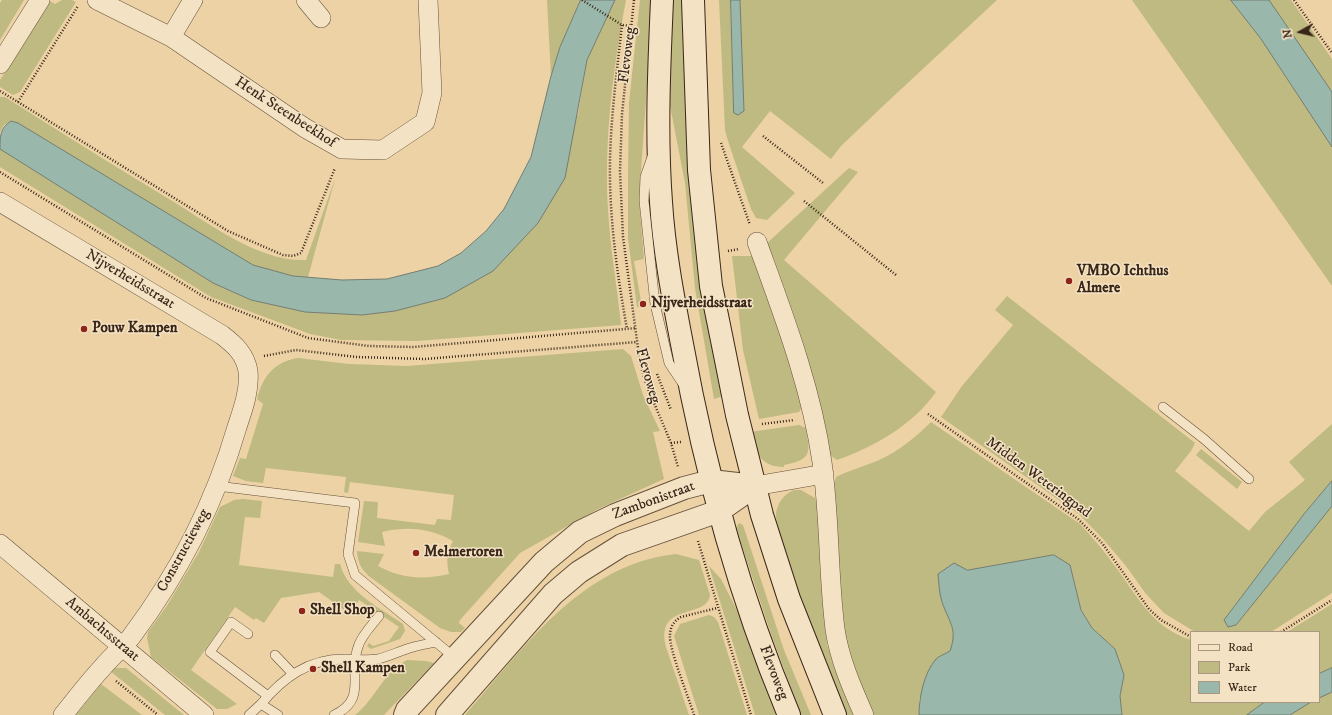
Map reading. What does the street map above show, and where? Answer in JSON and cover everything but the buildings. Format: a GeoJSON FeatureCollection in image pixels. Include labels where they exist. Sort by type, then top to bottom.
{"type":"FeatureCollection","features":[{"type":"Feature","properties":{"kind":"main road","name":"Flevoweg"},"geometry":{"type":"LineString","coordinates":[[662,0],[658,138],[664,244],[692,400],[711,481],[741,585],[789,715]]}},
{"type":"Feature","properties":{"kind":"main road"},"geometry":{"type":"LineString","coordinates":[[693,0],[699,170],[711,286],[737,415],[762,515],[789,599],[835,715]]}},
{"type":"Feature","properties":{"kind":"main road","name":"Zambonistraat"},"geometry":{"type":"LineString","coordinates":[[402,713],[456,659],[544,562],[570,539],[603,520],[684,488],[711,481],[755,486]]}},
{"type":"Feature","properties":{"kind":"main road","name":"Zambonistraat"},"geometry":{"type":"LineString","coordinates":[[447,715],[565,583],[579,572],[622,545],[720,511],[755,486]]}},
{"type":"Feature","properties":{"kind":"street"},"geometry":{"type":"LineString","coordinates":[[0,64],[40,0]]}},
{"type":"Feature","properties":{"kind":"street","name":"Henk Steenbeekhof"},"geometry":{"type":"LineString","coordinates":[[98,0],[170,37],[305,128],[342,149],[382,150],[424,122],[432,94],[428,0]]}},
{"type":"Feature","properties":{"kind":"street"},"geometry":{"type":"LineString","coordinates":[[170,37],[193,0]]}},
{"type":"Feature","properties":{"kind":"street"},"geometry":{"type":"LineString","coordinates":[[306,0],[321,18]]}},
{"type":"Feature","properties":{"kind":"street","name":"Nijverheidsstraat"},"geometry":{"type":"LineString","coordinates":[[0,202],[222,335],[240,351],[245,360]]}},
{"type":"Feature","properties":{"kind":"street"},"geometry":{"type":"LineString","coordinates":[[757,242],[796,349],[813,417],[824,474],[835,630],[842,659],[864,715]]}},
{"type":"Feature","properties":{"kind":"street","name":"Constructieweg"},"geometry":{"type":"LineString","coordinates":[[63,715],[101,669],[122,647],[158,598],[196,533],[228,459],[248,389],[248,371],[245,360]]}},
{"type":"Feature","properties":{"kind":"street"},"geometry":{"type":"LineString","coordinates":[[755,486],[824,474]]}},
{"type":"Feature","properties":{"kind":"street","name":"Ambachtsstraat"},"geometry":{"type":"LineString","coordinates":[[0,544],[204,715]]}},
{"type":"Feature","properties":{"kind":"lane"},"geometry":{"type":"LineString","coordinates":[[1163,407],[1204,439],[1249,479]]}},
{"type":"Feature","properties":{"kind":"lane"},"geometry":{"type":"LineString","coordinates":[[217,486],[355,503],[348,554],[351,569],[360,581],[456,659]]}},
{"type":"Feature","properties":{"kind":"lane"},"geometry":{"type":"LineString","coordinates":[[334,715],[346,709],[351,703],[354,692],[355,660],[359,644],[379,616]]}},
{"type":"Feature","properties":{"kind":"lane"},"geometry":{"type":"LineString","coordinates":[[248,634],[231,622],[210,652],[268,696]]}},
{"type":"Feature","properties":{"kind":"lane"},"geometry":{"type":"LineString","coordinates":[[249,715],[261,704],[274,688],[303,668],[329,660],[379,658],[436,642]]}},
{"type":"Feature","properties":{"kind":"lane"},"geometry":{"type":"LineString","coordinates":[[275,655],[293,674]]}},
{"type":"Feature","properties":{"kind":"lane"},"geometry":{"type":"LineString","coordinates":[[261,704],[278,715]]}},
{"type":"Feature","properties":{"kind":"path"},"geometry":{"type":"LineString","coordinates":[[18,102],[82,0]]}},
{"type":"Feature","properties":{"kind":"path"},"geometry":{"type":"LineString","coordinates":[[582,0],[622,25],[631,26]]}},
{"type":"Feature","properties":{"kind":"path","name":"Flevoweg"},"geometry":{"type":"LineString","coordinates":[[634,0],[622,114],[620,178],[623,237],[640,363],[646,384],[671,443],[684,488]]}},
{"type":"Feature","properties":{"kind":"path"},"geometry":{"type":"LineString","coordinates":[[1294,0],[1332,53]]}},
{"type":"Feature","properties":{"kind":"path"},"geometry":{"type":"LineString","coordinates":[[622,25],[613,98],[610,161],[612,222],[618,274],[627,329]]}},
{"type":"Feature","properties":{"kind":"path"},"geometry":{"type":"LineString","coordinates":[[0,91],[228,231],[283,256],[293,256],[301,253],[342,149]]}},
{"type":"Feature","properties":{"kind":"path"},"geometry":{"type":"LineString","coordinates":[[763,136],[823,183]]}},
{"type":"Feature","properties":{"kind":"path"},"geometry":{"type":"LineString","coordinates":[[720,141],[757,242]]}},
{"type":"Feature","properties":{"kind":"path"},"geometry":{"type":"LineString","coordinates":[[0,172],[206,298],[308,338],[368,346],[414,347],[636,328]]}},
{"type":"Feature","properties":{"kind":"path"},"geometry":{"type":"LineString","coordinates":[[804,201],[896,275]]}},
{"type":"Feature","properties":{"kind":"path"},"geometry":{"type":"LineString","coordinates":[[245,360],[296,350],[365,358],[425,359],[637,342]]}},
{"type":"Feature","properties":{"kind":"path","name":"Midden Weteringpad"},"geometry":{"type":"LineString","coordinates":[[928,414],[1078,519],[1102,544],[1149,609],[1161,620],[1190,636]]}},
{"type":"Feature","properties":{"kind":"path"},"geometry":{"type":"LineString","coordinates":[[756,425],[813,417]]}},
{"type":"Feature","properties":{"kind":"path"},"geometry":{"type":"LineString","coordinates":[[693,521],[717,608],[751,715]]}},
{"type":"Feature","properties":{"kind":"path"},"geometry":{"type":"LineString","coordinates":[[1283,631],[1332,600]]}},
{"type":"Feature","properties":{"kind":"path"},"geometry":{"type":"LineString","coordinates":[[694,715],[671,643],[671,628],[681,617],[717,608]]}},
{"type":"Feature","properties":{"kind":"path"},"geometry":{"type":"LineString","coordinates":[[101,669],[158,715]]}},
{"type":"Feature","properties":{"kind":"green space"},"geometry":{"type":"Polygon","coordinates":[[[2,0],[24,0],[0,40],[0,3],[2,0]]]}},
{"type":"Feature","properties":{"kind":"green space"},"geometry":{"type":"Polygon","coordinates":[[[62,0],[72,0],[76,2],[20,92],[13,95],[0,87],[0,80],[50,1],[55,4],[62,0]]]}},
{"type":"Feature","properties":{"kind":"green space"},"geometry":{"type":"Polygon","coordinates":[[[547,0],[581,0],[560,47],[551,76],[547,0]]]}},
{"type":"Feature","properties":{"kind":"green space"},"geometry":{"type":"Polygon","coordinates":[[[615,0],[626,0],[617,52],[611,104],[607,157],[607,183],[610,238],[621,325],[417,341],[341,340],[310,334],[211,297],[0,167],[0,149],[213,283],[250,300],[305,312],[362,315],[395,311],[445,298],[578,114],[587,60],[615,0]]]}},
{"type":"Feature","properties":{"kind":"green space"},"geometry":{"type":"Polygon","coordinates":[[[640,0],[653,0],[639,199],[644,259],[634,261],[642,307],[637,307],[628,238],[628,176],[629,103],[640,0]]]}},
{"type":"Feature","properties":{"kind":"green space"},"geometry":{"type":"Polygon","coordinates":[[[672,0],[684,0],[726,395],[714,399],[695,288],[685,183],[668,95],[672,0]]]}},
{"type":"Feature","properties":{"kind":"green space"},"geometry":{"type":"Polygon","coordinates":[[[719,0],[731,0],[734,113],[738,115],[744,111],[740,0],[997,0],[841,146],[831,159],[770,111],[742,147],[795,193],[767,220],[756,218],[751,209],[725,130],[719,0]]]}},
{"type":"Feature","properties":{"kind":"green space"},"geometry":{"type":"Polygon","coordinates":[[[1132,0],[1231,0],[1261,39],[1332,147],[1332,286],[1132,0]]]}},
{"type":"Feature","properties":{"kind":"green space"},"geometry":{"type":"Polygon","coordinates":[[[1269,0],[1291,0],[1332,59],[1332,92],[1269,0]]]}},
{"type":"Feature","properties":{"kind":"green space"},"geometry":{"type":"Polygon","coordinates":[[[0,97],[5,97],[234,239],[270,255],[288,259],[306,260],[335,179],[308,277],[293,276],[253,265],[18,123],[11,121],[4,125],[0,132],[0,97]]]}},
{"type":"Feature","properties":{"kind":"green space"},"geometry":{"type":"Polygon","coordinates":[[[849,168],[858,172],[784,260],[936,392],[916,415],[892,434],[865,449],[837,460],[830,455],[803,345],[795,319],[766,244],[849,168]]]}},
{"type":"Feature","properties":{"kind":"green space"},"geometry":{"type":"Polygon","coordinates":[[[732,256],[752,256],[783,338],[802,407],[799,412],[759,419],[743,350],[732,256]]]}},
{"type":"Feature","properties":{"kind":"green space"},"geometry":{"type":"Polygon","coordinates":[[[1007,296],[1195,443],[1191,451],[1175,471],[1249,531],[1265,512],[1305,480],[1289,462],[1332,424],[1332,481],[1304,514],[1224,620],[1236,625],[1332,506],[1332,593],[1273,631],[1193,631],[1164,613],[1146,594],[1126,566],[1103,539],[1080,515],[941,417],[962,386],[1013,325],[995,310],[1007,296]]]}},
{"type":"Feature","properties":{"kind":"green space"},"geometry":{"type":"Polygon","coordinates":[[[623,349],[631,356],[643,395],[660,431],[653,432],[664,479],[598,509],[520,553],[460,620],[459,623],[465,628],[461,632],[451,632],[440,628],[370,577],[360,566],[357,551],[384,554],[378,566],[404,576],[422,578],[449,574],[448,557],[449,549],[453,541],[436,533],[419,529],[392,530],[382,532],[385,546],[358,542],[364,501],[378,502],[377,518],[435,525],[437,519],[451,520],[454,495],[350,482],[348,493],[344,492],[346,477],[266,468],[263,483],[246,481],[233,476],[240,458],[246,459],[263,404],[257,399],[263,383],[271,371],[282,363],[290,360],[298,358],[349,364],[407,366],[623,349]]]}},
{"type":"Feature","properties":{"kind":"green space"},"geometry":{"type":"Polygon","coordinates":[[[931,422],[1080,524],[1095,540],[1148,611],[1166,628],[1190,640],[1190,703],[1264,703],[1247,715],[1122,715],[1120,696],[1124,675],[1115,649],[1092,628],[1081,609],[1070,565],[1054,555],[967,570],[954,564],[950,619],[954,639],[950,651],[937,658],[919,700],[919,715],[871,715],[846,650],[840,608],[833,489],[836,477],[879,460],[900,448],[931,422]]]}},
{"type":"Feature","properties":{"kind":"green space"},"geometry":{"type":"Polygon","coordinates":[[[799,425],[808,429],[806,431],[808,451],[804,458],[784,465],[784,467],[769,464],[760,457],[750,432],[799,425]]]}},
{"type":"Feature","properties":{"kind":"green space"},"geometry":{"type":"Polygon","coordinates":[[[1201,449],[1242,482],[1237,489],[1196,455],[1201,449]]]}},
{"type":"Feature","properties":{"kind":"green space"},"geometry":{"type":"Polygon","coordinates":[[[794,490],[801,490],[815,498],[819,513],[827,645],[854,715],[847,715],[829,675],[806,614],[778,529],[776,520],[777,507],[787,494],[794,490]]]}},
{"type":"Feature","properties":{"kind":"green space"},"geometry":{"type":"Polygon","coordinates":[[[243,499],[262,501],[260,518],[245,517],[239,565],[333,577],[335,564],[340,564],[344,574],[357,591],[403,624],[405,631],[400,639],[371,649],[367,646],[369,643],[373,646],[389,641],[399,627],[359,600],[350,614],[319,592],[281,598],[264,623],[256,618],[254,620],[235,607],[191,670],[237,704],[227,709],[217,709],[151,657],[147,638],[148,632],[168,604],[199,552],[220,507],[234,500],[243,499]]]}},
{"type":"Feature","properties":{"kind":"green space"},"geometry":{"type":"Polygon","coordinates":[[[739,523],[743,525],[784,650],[811,715],[801,715],[771,634],[736,528],[739,523]]]}},
{"type":"Feature","properties":{"kind":"green space"},"geometry":{"type":"Polygon","coordinates":[[[676,554],[699,560],[710,595],[707,603],[674,617],[668,623],[665,633],[666,647],[689,715],[465,715],[532,638],[583,592],[611,574],[642,561],[676,554]]]}},
{"type":"Feature","properties":{"kind":"green space"},"geometry":{"type":"Polygon","coordinates":[[[709,566],[721,579],[741,618],[776,715],[755,715],[709,566]]]}},
{"type":"Feature","properties":{"kind":"green space"},"geometry":{"type":"Polygon","coordinates":[[[1332,604],[1332,668],[1320,674],[1320,631],[1289,631],[1332,604]]]}},
{"type":"Feature","properties":{"kind":"green space"},"geometry":{"type":"Polygon","coordinates":[[[709,615],[714,617],[718,622],[747,715],[699,715],[674,636],[680,624],[709,615]]]}},
{"type":"Feature","properties":{"kind":"green space"},"geometry":{"type":"Polygon","coordinates":[[[407,660],[434,663],[384,715],[355,715],[369,701],[392,671],[407,660]]]}},
{"type":"Feature","properties":{"kind":"green space"},"geometry":{"type":"Polygon","coordinates":[[[112,668],[126,668],[184,715],[165,715],[110,671],[112,668]]]}},
{"type":"Feature","properties":{"kind":"green space"},"geometry":{"type":"Polygon","coordinates":[[[101,684],[142,715],[76,715],[101,684]]]}},
{"type":"Feature","properties":{"kind":"green space"},"geometry":{"type":"Polygon","coordinates":[[[1332,692],[1332,715],[1290,715],[1309,703],[1320,703],[1320,698],[1332,692]]]}},
{"type":"Feature","properties":{"kind":"water"},"geometry":{"type":"Polygon","coordinates":[[[581,0],[615,0],[587,60],[565,178],[538,223],[493,271],[445,298],[395,311],[362,315],[305,312],[251,300],[213,283],[0,149],[1,136],[5,126],[11,121],[18,123],[253,265],[293,276],[342,280],[387,279],[438,266],[461,253],[486,231],[504,209],[531,157],[551,76],[560,47],[581,0]]]}},
{"type":"Feature","properties":{"kind":"water"},"geometry":{"type":"Polygon","coordinates":[[[731,0],[740,0],[744,111],[738,115],[734,113],[731,0]]]}},
{"type":"Feature","properties":{"kind":"water"},"geometry":{"type":"Polygon","coordinates":[[[1231,0],[1269,0],[1332,92],[1332,147],[1261,39],[1231,0]]]}},
{"type":"Feature","properties":{"kind":"water"},"geometry":{"type":"Polygon","coordinates":[[[1332,481],[1332,506],[1236,625],[1228,627],[1224,620],[1304,514],[1332,481]]]}},
{"type":"Feature","properties":{"kind":"water"},"geometry":{"type":"Polygon","coordinates":[[[1054,555],[1070,565],[1081,610],[1092,628],[1115,649],[1124,675],[1120,696],[1122,715],[919,715],[921,693],[928,671],[936,659],[950,651],[953,637],[952,626],[941,599],[938,574],[954,563],[967,570],[1054,555]]]}},
{"type":"Feature","properties":{"kind":"water"},"geometry":{"type":"Polygon","coordinates":[[[1332,668],[1332,692],[1320,698],[1320,674],[1332,668]]]}},
{"type":"Feature","properties":{"kind":"water"},"geometry":{"type":"Polygon","coordinates":[[[1264,703],[1309,703],[1290,715],[1247,715],[1264,703]]]}},
{"type":"Feature","properties":{"kind":"place","name":"VMBO Ichthus Almere"},"geometry":{"type":"Point","coordinates":[1069,281]}},
{"type":"Feature","properties":{"kind":"place","name":"Nijverheidsstraat"},"geometry":{"type":"Point","coordinates":[643,304]}},
{"type":"Feature","properties":{"kind":"place","name":"Pouw Kampen"},"geometry":{"type":"Point","coordinates":[84,329]}},
{"type":"Feature","properties":{"kind":"place","name":"Melmertoren"},"geometry":{"type":"Point","coordinates":[416,553]}},
{"type":"Feature","properties":{"kind":"place","name":"Shell Shop"},"geometry":{"type":"Point","coordinates":[302,611]}},
{"type":"Feature","properties":{"kind":"place","name":"Shell Kampen"},"geometry":{"type":"Point","coordinates":[313,669]}}]}
